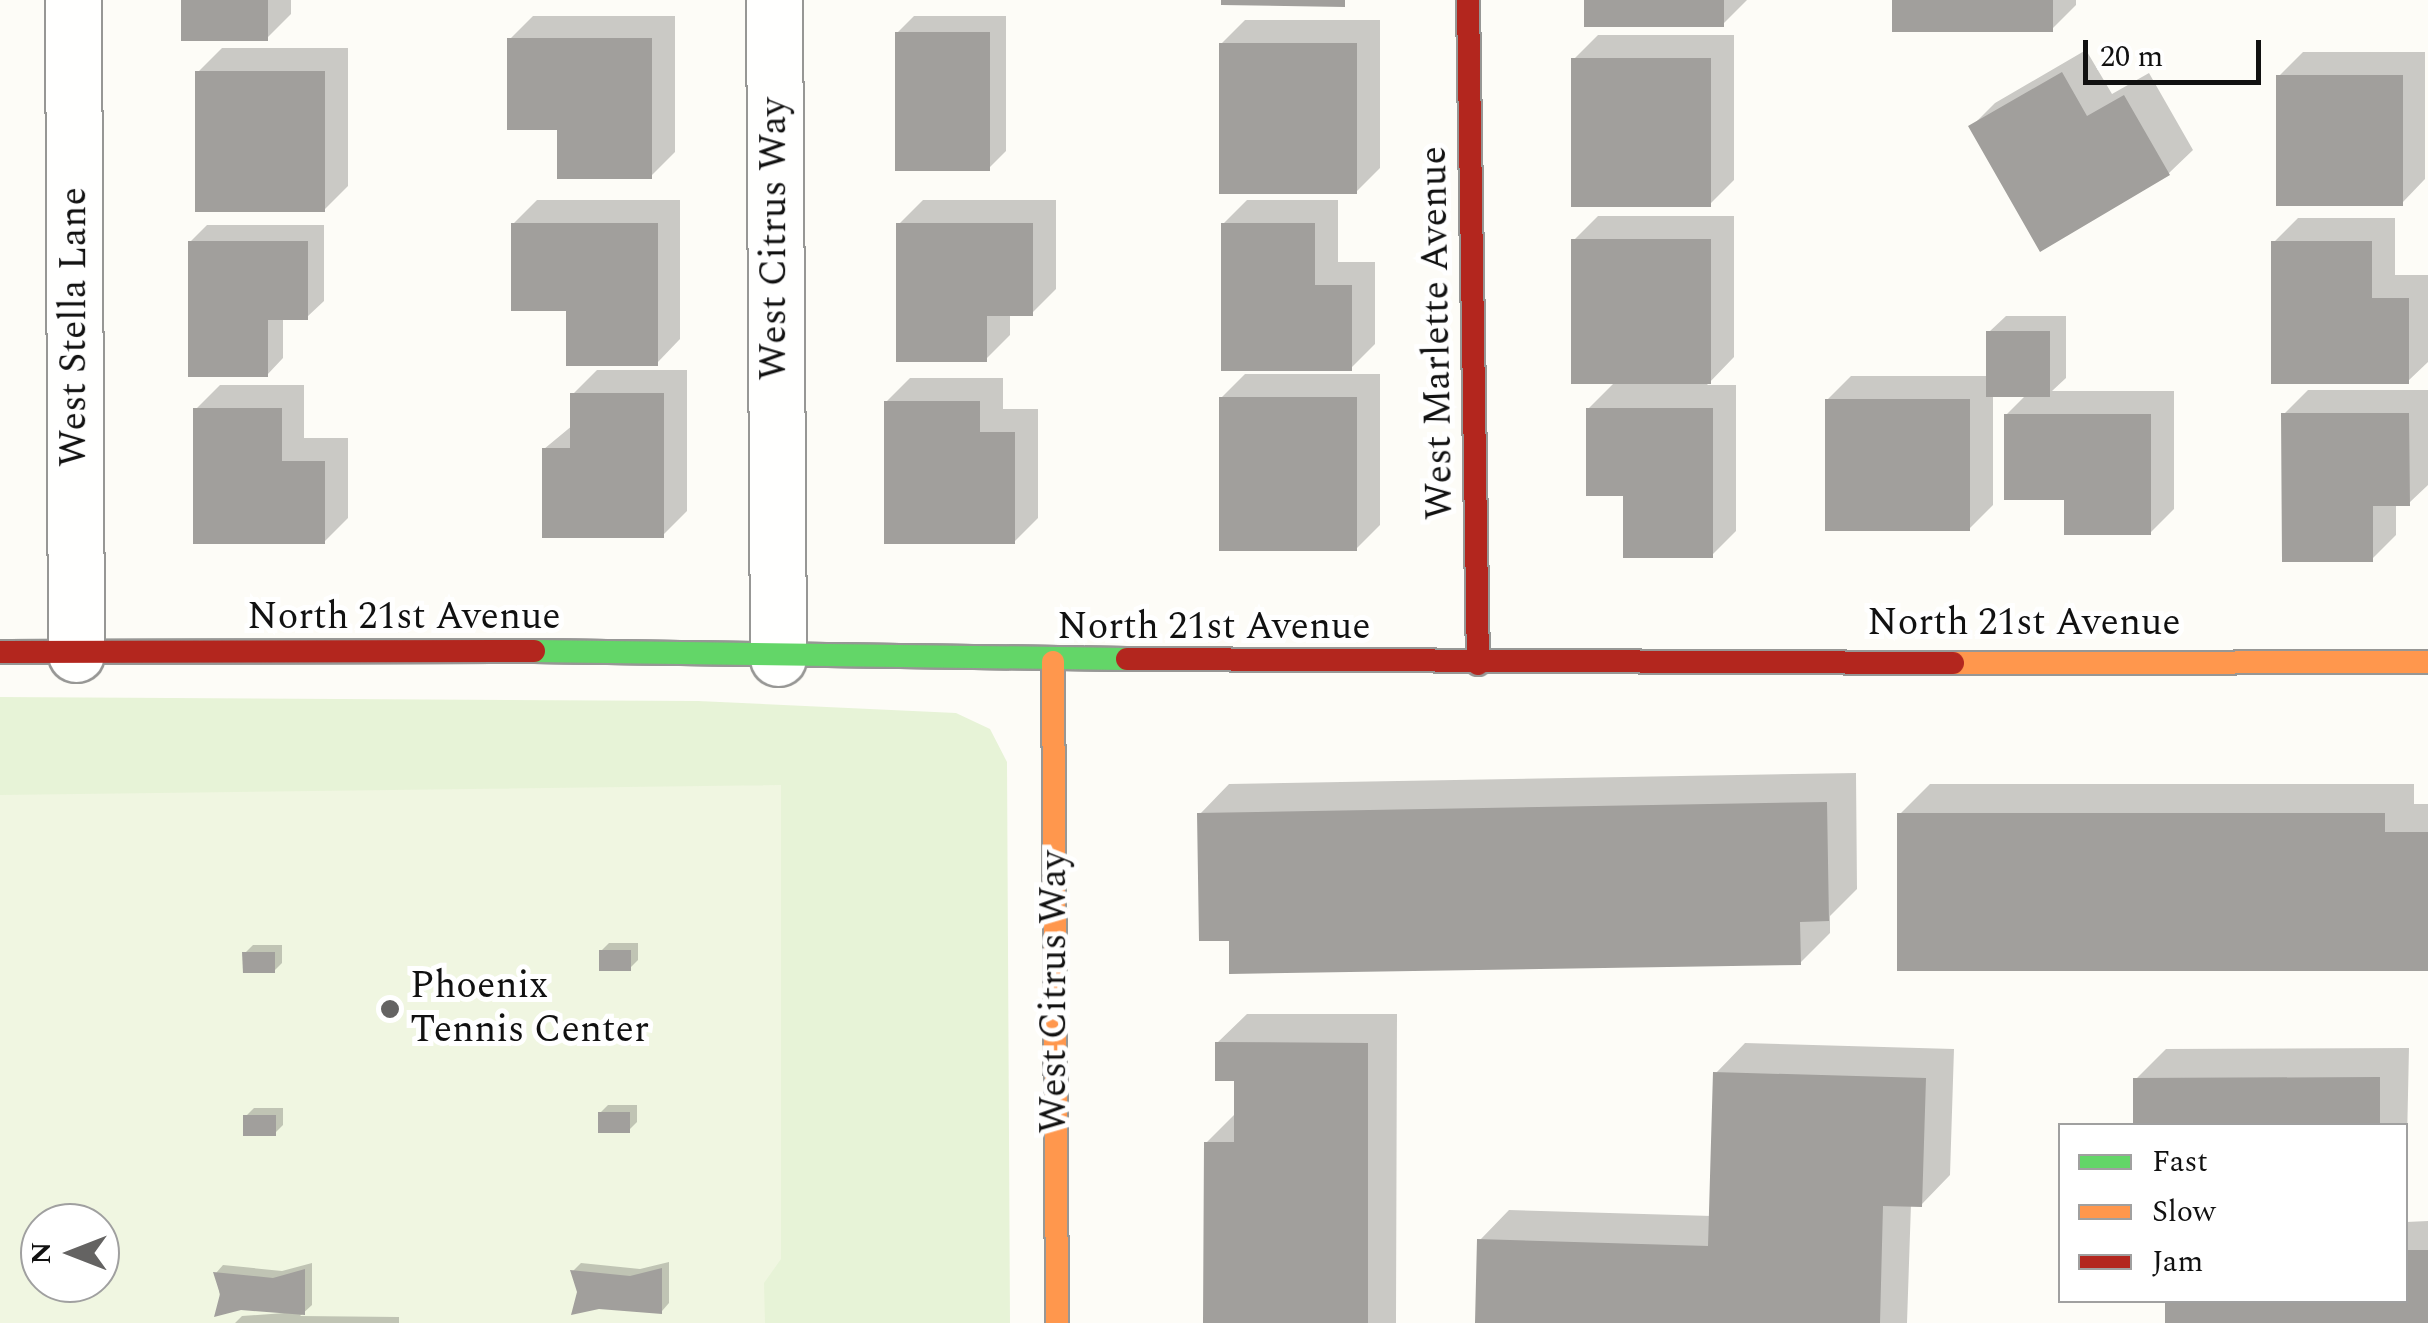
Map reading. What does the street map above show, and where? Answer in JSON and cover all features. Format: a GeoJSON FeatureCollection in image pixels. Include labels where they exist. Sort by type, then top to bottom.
{"type":"FeatureCollection","features":[{"type":"Feature","properties":{"kind":"street","name":"West Stella Lane"},"geometry":{"type":"LineString","coordinates":[[73,0],[76,654]]}},
{"type":"Feature","properties":{"kind":"street","name":"West Citrus Way"},"geometry":{"type":"LineString","coordinates":[[774,0],[778,658]]}},
{"type":"Feature","properties":{"kind":"street","name":"West Marlette Avenue"},"geometry":{"type":"LineString","coordinates":[[1468,0],[1478,664]]}},
{"type":"Feature","properties":{"kind":"street","name":"North 21st Avenue"},"geometry":{"type":"LineString","coordinates":[[0,652],[428,650],[1053,662],[1478,664],[2428,662]]}},
{"type":"Feature","properties":{"kind":"street","name":"West Citrus Way"},"geometry":{"type":"LineString","coordinates":[[1053,662],[1057,1323]]}},
{"type":"Feature","properties":{"kind":"green space","name":"Phoenix Tennis Center"},"geometry":{"type":"Polygon","coordinates":[[[0,697],[698,701],[956,713],[990,729],[1007,762],[1010,1323],[0,1323],[0,697]]]}},
{"type":"Feature","properties":{"kind":"green space","name":"Phoenix Tennis Center"},"geometry":{"type":"Polygon","coordinates":[[[781,785],[781,1259],[764,1283],[765,1323],[0,1323],[0,795],[781,785]]]}},
{"type":"Feature","properties":{"kind":"building"},"geometry":{"type":"Polygon","coordinates":[[[181,0],[268,0],[268,41],[181,41],[181,0]]]}},
{"type":"Feature","properties":{"kind":"building"},"geometry":{"type":"Polygon","coordinates":[[[1221,0],[1345,0],[1345,7],[1221,5],[1221,0]]]}},
{"type":"Feature","properties":{"kind":"building"},"geometry":{"type":"Polygon","coordinates":[[[1584,0],[1724,0],[1724,27],[1584,27],[1584,0]]]}},
{"type":"Feature","properties":{"kind":"building"},"geometry":{"type":"Polygon","coordinates":[[[1892,0],[2053,0],[2053,32],[1892,32],[1892,0]]]}},
{"type":"Feature","properties":{"kind":"building"},"geometry":{"type":"Polygon","coordinates":[[[895,32],[990,32],[990,171],[895,171],[895,32]]]}},
{"type":"Feature","properties":{"kind":"building"},"geometry":{"type":"Polygon","coordinates":[[[507,38],[652,38],[652,179],[557,179],[557,130],[507,130],[507,38]]]}},
{"type":"Feature","properties":{"kind":"building"},"geometry":{"type":"Polygon","coordinates":[[[1219,43],[1357,43],[1357,194],[1219,194],[1219,43]]]}},
{"type":"Feature","properties":{"kind":"building"},"geometry":{"type":"Polygon","coordinates":[[[1571,58],[1711,58],[1711,207],[1571,207],[1571,58]]]}},
{"type":"Feature","properties":{"kind":"building"},"geometry":{"type":"Polygon","coordinates":[[[195,71],[325,71],[325,212],[195,212],[195,71]]]}},
{"type":"Feature","properties":{"kind":"building"},"geometry":{"type":"Polygon","coordinates":[[[2062,72],[2087,116],[2124,95],[2170,175],[2040,252],[1968,126],[2062,72]]]}},
{"type":"Feature","properties":{"kind":"building"},"geometry":{"type":"Polygon","coordinates":[[[2276,75],[2403,75],[2403,206],[2276,206],[2276,75]]]}},
{"type":"Feature","properties":{"kind":"building"},"geometry":{"type":"Polygon","coordinates":[[[511,223],[658,223],[658,366],[566,366],[566,311],[511,311],[511,223]]]}},
{"type":"Feature","properties":{"kind":"building"},"geometry":{"type":"Polygon","coordinates":[[[896,223],[1033,223],[1033,316],[987,316],[987,362],[896,362],[896,223]]]}},
{"type":"Feature","properties":{"kind":"building"},"geometry":{"type":"Polygon","coordinates":[[[1221,223],[1315,223],[1315,285],[1352,285],[1352,371],[1221,371],[1221,223]]]}},
{"type":"Feature","properties":{"kind":"building"},"geometry":{"type":"Polygon","coordinates":[[[1571,239],[1711,239],[1711,384],[1571,384],[1571,239]]]}},
{"type":"Feature","properties":{"kind":"building"},"geometry":{"type":"Polygon","coordinates":[[[188,241],[308,241],[308,320],[268,320],[268,377],[188,377],[188,241]]]}},
{"type":"Feature","properties":{"kind":"building"},"geometry":{"type":"Polygon","coordinates":[[[2271,241],[2372,241],[2372,298],[2409,298],[2409,384],[2271,384],[2271,241]]]}},
{"type":"Feature","properties":{"kind":"building"},"geometry":{"type":"Polygon","coordinates":[[[1986,331],[2050,331],[2050,397],[1986,397],[1986,331]]]}},
{"type":"Feature","properties":{"kind":"building"},"geometry":{"type":"Polygon","coordinates":[[[570,393],[664,393],[664,538],[542,538],[542,448],[570,448],[570,393]]]}},
{"type":"Feature","properties":{"kind":"building"},"geometry":{"type":"Polygon","coordinates":[[[1219,397],[1357,397],[1357,551],[1219,551],[1219,397]]]}},
{"type":"Feature","properties":{"kind":"building"},"geometry":{"type":"Polygon","coordinates":[[[1825,399],[1970,399],[1970,531],[1825,531],[1825,399]]]}},
{"type":"Feature","properties":{"kind":"building"},"geometry":{"type":"Polygon","coordinates":[[[884,401],[980,401],[980,432],[1015,432],[1015,544],[884,544],[884,401]]]}},
{"type":"Feature","properties":{"kind":"building"},"geometry":{"type":"Polygon","coordinates":[[[193,408],[282,408],[282,461],[325,461],[325,544],[193,544],[193,408]]]}},
{"type":"Feature","properties":{"kind":"building"},"geometry":{"type":"Polygon","coordinates":[[[1586,408],[1713,408],[1713,558],[1623,558],[1623,496],[1586,496],[1586,408]]]}},
{"type":"Feature","properties":{"kind":"building"},"geometry":{"type":"Polygon","coordinates":[[[2281,413],[2409,413],[2410,506],[2373,506],[2373,562],[2282,562],[2281,413]]]}},
{"type":"Feature","properties":{"kind":"building"},"geometry":{"type":"Polygon","coordinates":[[[2004,414],[2151,414],[2151,535],[2064,535],[2064,500],[2004,500],[2004,414]]]}},
{"type":"Feature","properties":{"kind":"building"},"geometry":{"type":"Polygon","coordinates":[[[1827,802],[1829,921],[1800,922],[1801,965],[1229,974],[1229,941],[1199,941],[1197,813],[1827,802]]]}},
{"type":"Feature","properties":{"kind":"building"},"geometry":{"type":"Polygon","coordinates":[[[1897,813],[2385,813],[2385,832],[2428,832],[2428,971],[1897,971],[1897,813]]]}},
{"type":"Feature","properties":{"kind":"building"},"geometry":{"type":"Polygon","coordinates":[[[599,950],[631,950],[631,971],[599,971],[599,950]]]}},
{"type":"Feature","properties":{"kind":"building"},"geometry":{"type":"Polygon","coordinates":[[[242,952],[275,952],[275,973],[243,973],[242,952]]]}},
{"type":"Feature","properties":{"kind":"building"},"geometry":{"type":"Polygon","coordinates":[[[1215,1042],[1368,1043],[1368,1323],[1203,1323],[1204,1142],[1234,1142],[1234,1081],[1215,1081],[1215,1042]]]}},
{"type":"Feature","properties":{"kind":"building"},"geometry":{"type":"Polygon","coordinates":[[[1713,1072],[1926,1078],[1922,1207],[1883,1206],[1880,1323],[1475,1323],[1477,1239],[1708,1246],[1713,1072]]]}},
{"type":"Feature","properties":{"kind":"building"},"geometry":{"type":"Polygon","coordinates":[[[2380,1077],[2380,1123],[2133,1123],[2133,1078],[2380,1077]]]}},
{"type":"Feature","properties":{"kind":"building"},"geometry":{"type":"Polygon","coordinates":[[[598,1112],[630,1112],[630,1133],[598,1133],[598,1112]]]}},
{"type":"Feature","properties":{"kind":"building"},"geometry":{"type":"Polygon","coordinates":[[[243,1115],[276,1115],[276,1136],[243,1136],[243,1115]]]}},
{"type":"Feature","properties":{"kind":"building"},"geometry":{"type":"Polygon","coordinates":[[[2408,1250],[2428,1250],[2428,1323],[2165,1323],[2165,1303],[2408,1303],[2408,1250]]]}},
{"type":"Feature","properties":{"kind":"building"},"geometry":{"type":"Polygon","coordinates":[[[662,1268],[662,1314],[599,1309],[571,1315],[577,1292],[570,1270],[630,1276],[662,1268]]]}},
{"type":"Feature","properties":{"kind":"building"},"geometry":{"type":"Polygon","coordinates":[[[305,1269],[305,1315],[241,1310],[214,1317],[220,1294],[213,1272],[273,1278],[305,1269]]]}},
{"type":"Feature","properties":{"kind":"traffic: fast"},"geometry":{"type":"LineString","coordinates":[[534,651],[1127,659]]}},
{"type":"Feature","properties":{"kind":"traffic: slow"},"geometry":{"type":"LineString","coordinates":[[1053,662],[1057,1323]]}},
{"type":"Feature","properties":{"kind":"traffic: slow"},"geometry":{"type":"LineString","coordinates":[[1953,663],[2428,662]]}},
{"type":"Feature","properties":{"kind":"traffic: jam"},"geometry":{"type":"LineString","coordinates":[[1468,0],[1478,664]]}},
{"type":"Feature","properties":{"kind":"traffic: jam"},"geometry":{"type":"LineString","coordinates":[[0,652],[534,651]]}},
{"type":"Feature","properties":{"kind":"traffic: jam"},"geometry":{"type":"LineString","coordinates":[[1127,659],[1953,663]]}},
{"type":"Feature","properties":{"kind":"place","name":"Phoenix Tennis Center"},"geometry":{"type":"Point","coordinates":[390,1009]}}]}
